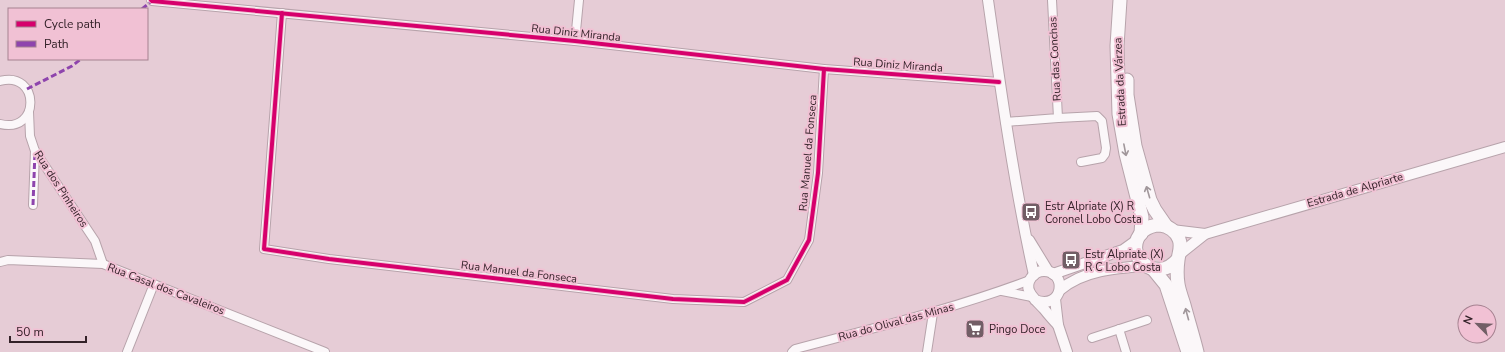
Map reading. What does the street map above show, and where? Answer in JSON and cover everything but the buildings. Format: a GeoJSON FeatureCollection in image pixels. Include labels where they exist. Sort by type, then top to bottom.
{"type":"FeatureCollection","features":[{"type":"Feature","properties":{"kind":"main road","name":"Estrada da Várzea"},"geometry":{"type":"LineString","coordinates":[[1120,0],[1128,95],[1135,146],[1150,200],[1155,210],[1169,228],[1177,235],[1180,242],[1178,284],[1197,352]]}},
{"type":"Feature","properties":{"kind":"main road","name":"Estrada da Várzea"},"geometry":{"type":"LineString","coordinates":[[1120,0],[1116,46],[1119,114],[1126,154],[1142,217],[1137,254],[1140,260],[1166,285],[1188,352]]}},
{"type":"Feature","properties":{"kind":"main road"},"geometry":{"type":"LineString","coordinates":[[1139,237],[1146,229],[1152,226],[1169,228]]}},
{"type":"Feature","properties":{"kind":"main road"},"geometry":{"type":"LineString","coordinates":[[1149,267],[1160,270],[1168,267],[1179,256]]}},
{"type":"Feature","properties":{"kind":"street","name":"Rua Diniz Miranda"},"geometry":{"type":"LineString","coordinates":[[151,0],[575,41],[824,68],[999,82]]}},
{"type":"Feature","properties":{"kind":"street"},"geometry":{"type":"LineString","coordinates":[[575,41],[579,0]]}},
{"type":"Feature","properties":{"kind":"street"},"geometry":{"type":"LineString","coordinates":[[988,0],[1005,122],[1032,277],[1028,289],[1034,299],[1058,325]]}},
{"type":"Feature","properties":{"kind":"street","name":"Rua das Conchas"},"geometry":{"type":"LineString","coordinates":[[1052,0],[1058,118]]}},
{"type":"Feature","properties":{"kind":"street","name":"Rua Manuel da Fonseca"},"geometry":{"type":"LineString","coordinates":[[282,13],[264,249],[329,259],[673,299],[744,302],[787,280],[809,240],[818,173],[824,68]]}},
{"type":"Feature","properties":{"kind":"street","name":"Rua dos Pinheiros"},"geometry":{"type":"LineString","coordinates":[[0,81],[6,79],[14,80],[21,83],[27,89],[31,104],[29,112],[30,136],[35,151],[95,241],[103,264]]}},
{"type":"Feature","properties":{"kind":"street"},"geometry":{"type":"LineString","coordinates":[[0,124],[14,124],[25,118],[29,112]]}},
{"type":"Feature","properties":{"kind":"street"},"geometry":{"type":"LineString","coordinates":[[1005,122],[1097,116],[1102,121],[1106,148],[1105,154],[1102,158],[1081,162]]}},
{"type":"Feature","properties":{"kind":"street","name":"Estrada de Alpriarte"},"geometry":{"type":"LineString","coordinates":[[1179,256],[1205,234],[1505,146]]}},
{"type":"Feature","properties":{"kind":"street"},"geometry":{"type":"LineString","coordinates":[[33,205],[35,151]]}},
{"type":"Feature","properties":{"kind":"street","name":"Estrada de Alpriarte"},"geometry":{"type":"LineString","coordinates":[[1169,228],[1205,234]]}},
{"type":"Feature","properties":{"kind":"street"},"geometry":{"type":"LineString","coordinates":[[1024,232],[1051,272],[1058,278],[1060,284],[1058,294],[1058,325],[1067,352]]}},
{"type":"Feature","properties":{"kind":"street"},"geometry":{"type":"LineString","coordinates":[[1032,277],[1043,271],[1051,272],[1123,250],[1139,237]]}},
{"type":"Feature","properties":{"kind":"street","name":"Rua Casal dos Cavaleiros"},"geometry":{"type":"LineString","coordinates":[[0,262],[8,260],[103,264],[326,352]]}},
{"type":"Feature","properties":{"kind":"street"},"geometry":{"type":"LineString","coordinates":[[1034,299],[1042,303],[1049,302],[1068,283],[1090,274],[1115,268],[1149,267]]}},
{"type":"Feature","properties":{"kind":"street","name":"Rua do Olival das Minas"},"geometry":{"type":"LineString","coordinates":[[792,352],[794,349],[933,313],[1001,291],[1032,277]]}},
{"type":"Feature","properties":{"kind":"street"},"geometry":{"type":"LineString","coordinates":[[127,352],[154,284]]}},
{"type":"Feature","properties":{"kind":"street","name":"Rua do Olival das Minas"},"geometry":{"type":"LineString","coordinates":[[1001,291],[1034,299]]}},
{"type":"Feature","properties":{"kind":"street"},"geometry":{"type":"LineString","coordinates":[[927,352],[933,313]]}},
{"type":"Feature","properties":{"kind":"street"},"geometry":{"type":"LineString","coordinates":[[1092,338],[1147,320]]}},
{"type":"Feature","properties":{"kind":"street"},"geometry":{"type":"LineString","coordinates":[[1119,329],[1126,352]]}},
{"type":"Feature","properties":{"kind":"marked path"},"geometry":{"type":"LineString","coordinates":[[143,8],[152,1]]}},
{"type":"Feature","properties":{"kind":"marked path"},"geometry":{"type":"LineString","coordinates":[[27,89],[72,66],[80,60]]}},
{"type":"Feature","properties":{"kind":"marked path"},"geometry":{"type":"LineString","coordinates":[[33,205],[35,151]]}},
{"type":"Feature","properties":{"kind":"cycle path"},"geometry":{"type":"LineString","coordinates":[[151,0],[575,41],[824,69],[999,82]]}},
{"type":"Feature","properties":{"kind":"cycle path"},"geometry":{"type":"LineString","coordinates":[[282,13],[264,249],[329,259],[673,299],[744,302],[787,280],[809,240],[818,173],[824,69]]}},
{"type":"Feature","properties":{"kind":"place","name":"Estr Alpriate (X) R Coronel Lobo Costa"},"geometry":{"type":"Point","coordinates":[1031,212]}},
{"type":"Feature","properties":{"kind":"place","name":"Estr Alpriate (X) R C Lobo Costa"},"geometry":{"type":"Point","coordinates":[1071,260]}},
{"type":"Feature","properties":{"kind":"place","name":"Pingo Doce"},"geometry":{"type":"Point","coordinates":[975,329]}}]}
